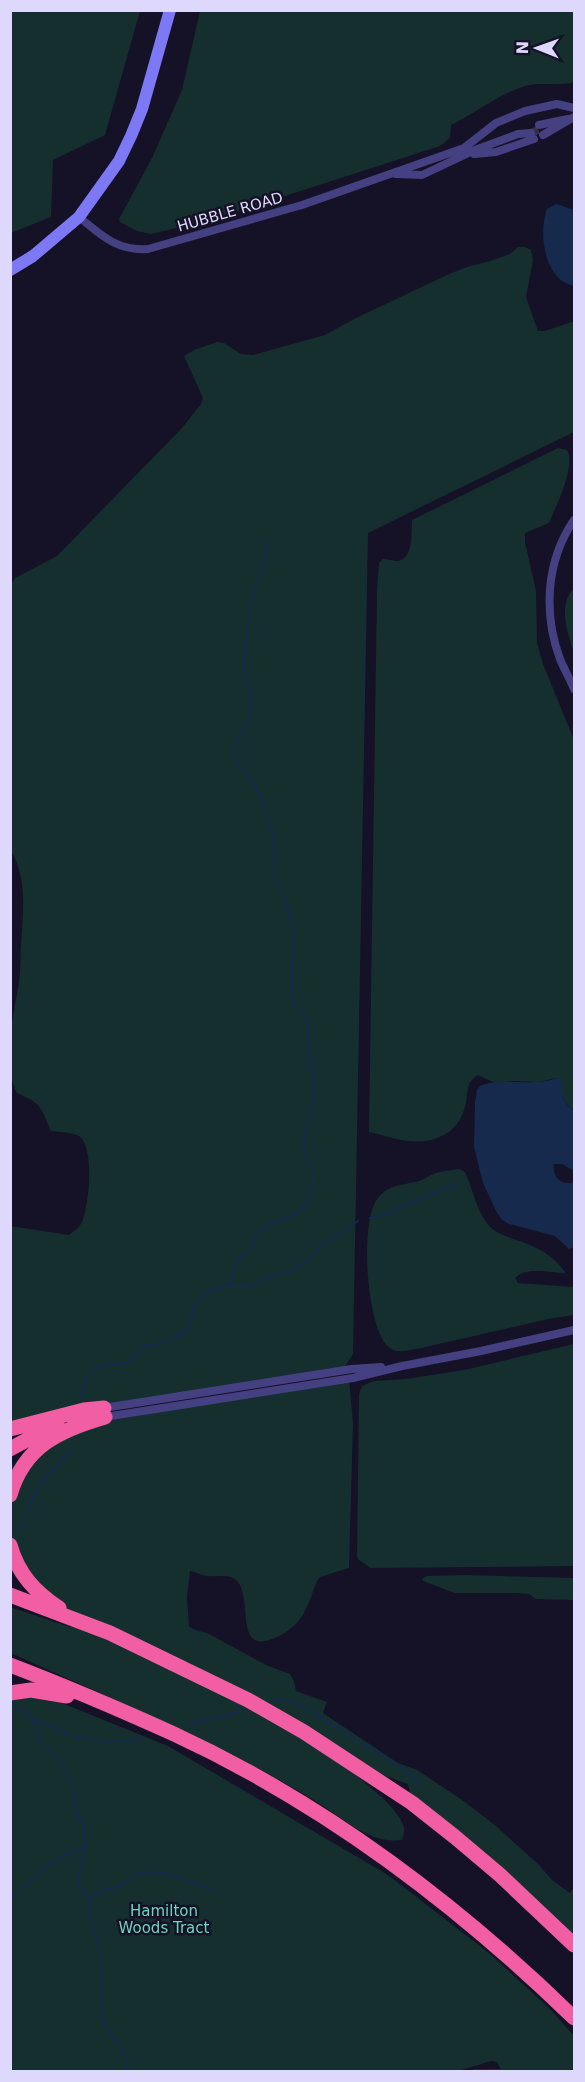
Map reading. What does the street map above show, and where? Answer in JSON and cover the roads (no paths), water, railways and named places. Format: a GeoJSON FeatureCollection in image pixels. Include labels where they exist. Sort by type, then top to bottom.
{"type":"FeatureCollection","features":[{"type":"Feature","properties":{"kind":"highway"},"geometry":{"type":"LineString","coordinates":[[10,1429],[84,1410],[104,1412]]}},
{"type":"Feature","properties":{"kind":"highway"},"geometry":{"type":"LineString","coordinates":[[10,1440],[47,1424],[104,1412]]}},
{"type":"Feature","properties":{"kind":"highway"},"geometry":{"type":"LineString","coordinates":[[10,1449],[34,1436],[72,1421],[104,1412]]}},
{"type":"Feature","properties":{"kind":"highway"},"geometry":{"type":"LineString","coordinates":[[10,1495],[22,1467],[44,1444],[104,1412]]}},
{"type":"Feature","properties":{"kind":"highway"},"geometry":{"type":"LineString","coordinates":[[10,1545],[22,1574],[37,1592],[59,1608],[248,1700],[362,1768],[412,1803],[500,1875],[574,1945]]}},
{"type":"Feature","properties":{"kind":"highway"},"geometry":{"type":"LineString","coordinates":[[10,1596],[110,1633]]}},
{"type":"Feature","properties":{"kind":"highway"},"geometry":{"type":"LineString","coordinates":[[10,1665],[195,1745],[274,1787],[330,1822],[375,1852],[461,1916],[505,1953],[574,2018]]}},
{"type":"Feature","properties":{"kind":"highway"},"geometry":{"type":"LineString","coordinates":[[10,1693],[31,1690],[91,1699]]}},
{"type":"Feature","properties":{"kind":"main road"},"geometry":{"type":"LineString","coordinates":[[10,270],[33,256],[80,217],[104,184],[131,136],[142,108],[170,10]]}},
{"type":"Feature","properties":{"kind":"street","name":"HUBBLE ROAD"},"geometry":{"type":"LineString","coordinates":[[80,217],[112,243],[124,248],[148,249],[302,205],[464,148],[496,123],[525,111],[558,104],[574,108]]}},
{"type":"Feature","properties":{"kind":"street"},"geometry":{"type":"LineString","coordinates":[[573,118],[541,130],[560,120],[573,118]]}},
{"type":"Feature","properties":{"kind":"street","name":"HUBBLE ROAD"},"geometry":{"type":"LineString","coordinates":[[393,173],[422,175],[464,155],[518,134],[532,133],[496,152],[464,155]]}},
{"type":"Feature","properties":{"kind":"street"},"geometry":{"type":"LineString","coordinates":[[574,520],[556,557],[549,602],[554,640],[574,689]]}},
{"type":"Feature","properties":{"kind":"street"},"geometry":{"type":"LineString","coordinates":[[104,1412],[353,1378],[574,1330]]}},
{"type":"Feature","properties":{"kind":"water"},"geometry":{"type":"Polygon","coordinates":[[[556,204],[574,210],[574,286],[564,282],[556,275],[546,254],[544,219],[547,209],[556,204]]]}},
{"type":"Feature","properties":{"kind":"water"},"geometry":{"type":"Polygon","coordinates":[[[556,1078],[561,1080],[564,1100],[574,1111],[574,1171],[562,1164],[554,1164],[554,1173],[558,1179],[565,1183],[574,1182],[574,1247],[569,1249],[555,1236],[509,1224],[502,1220],[483,1183],[474,1147],[475,1102],[480,1086],[498,1082],[537,1082],[556,1078]]]}},
{"type":"Feature","properties":{"kind":"waterway"},"geometry":{"type":"LineString","coordinates":[[227,1287],[236,1262],[251,1248],[258,1233],[303,1208],[313,1181],[304,1147],[313,1100],[314,1081],[308,1045],[308,1024],[292,997],[294,930],[286,902],[273,873],[273,835],[262,800],[255,786],[234,758],[234,749],[251,712],[250,689],[244,670],[251,598],[262,570],[269,542]]}},
{"type":"Feature","properties":{"kind":"waterway"},"geometry":{"type":"LineString","coordinates":[[370,1218],[384,1215],[460,1183]]}},
{"type":"Feature","properties":{"kind":"waterway"},"geometry":{"type":"LineString","coordinates":[[81,1399],[86,1379],[93,1370],[105,1365],[127,1362],[144,1346],[169,1342],[179,1336],[189,1327],[194,1306],[212,1290],[249,1287],[269,1277],[291,1272],[310,1258],[330,1237],[338,1236],[358,1221]]}},
{"type":"Feature","properties":{"kind":"waterway"},"geometry":{"type":"LineString","coordinates":[[20,1530],[36,1491],[73,1448]]}},
{"type":"Feature","properties":{"kind":"waterway"},"geometry":{"type":"LineString","coordinates":[[275,1699],[294,1702],[312,1711],[423,1784]]}},
{"type":"Feature","properties":{"kind":"waterway"},"geometry":{"type":"LineString","coordinates":[[10,1702],[32,1718],[68,1734],[105,1742],[134,1740],[142,1737]]}},
{"type":"Feature","properties":{"kind":"waterway"},"geometry":{"type":"LineString","coordinates":[[187,1724],[225,1717],[242,1710]]}},
{"type":"Feature","properties":{"kind":"waterway"},"geometry":{"type":"LineString","coordinates":[[32,1718],[39,1740],[61,1763],[73,1786],[76,1812],[83,1823],[86,1844],[77,1883],[90,1897],[89,1911],[101,1956],[102,2019],[125,2056],[129,2072]]}},
{"type":"Feature","properties":{"kind":"waterway"},"geometry":{"type":"LineString","coordinates":[[10,1901],[54,1861],[85,1848]]}},
{"type":"Feature","properties":{"kind":"waterway"},"geometry":{"type":"LineString","coordinates":[[90,1897],[122,1884],[137,1874],[158,1872],[216,1891]]}},
{"type":"Feature","properties":{"kind":"tunnel"},"geometry":{"type":"LineString","coordinates":[[531,133],[541,129]]}},
{"type":"Feature","properties":{"kind":"park label","name":"Hamilton Woods Tract"},"geometry":{"type":"Point","coordinates":[164,1920]}}]}
